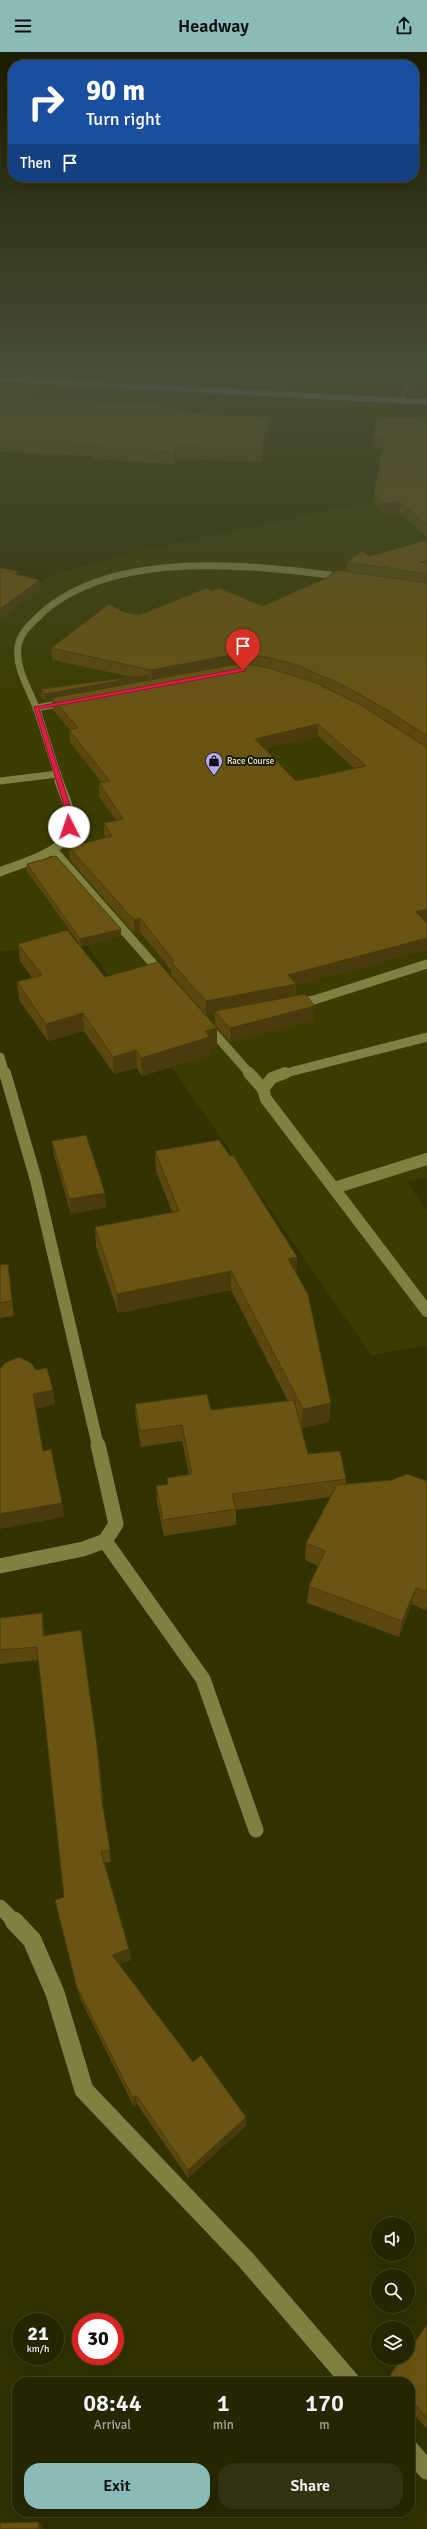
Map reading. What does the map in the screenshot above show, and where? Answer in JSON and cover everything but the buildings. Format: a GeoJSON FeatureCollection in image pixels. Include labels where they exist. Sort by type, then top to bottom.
{"type":"FeatureCollection","features":[{"type":"Feature","properties":{"kind":"street"},"geometry":{"type":"LineString","coordinates":[[0,872],[53,850],[68,836],[71,818],[36,708],[28,698],[17,650],[23,633],[35,617],[60,596],[97,581],[137,572],[188,567],[252,569],[354,579]]}},
{"type":"Feature","properties":{"kind":"street"},"geometry":{"type":"LineString","coordinates":[[36,708],[74,701]]}},
{"type":"Feature","properties":{"kind":"street"},"geometry":{"type":"LineString","coordinates":[[0,781],[58,774]]}},
{"type":"Feature","properties":{"kind":"street"},"geometry":{"type":"LineString","coordinates":[[53,850],[167,980]]}},
{"type":"Feature","properties":{"kind":"street"},"geometry":{"type":"LineString","coordinates":[[284,1005],[314,1000],[427,964]]}},
{"type":"Feature","properties":{"kind":"street"},"geometry":{"type":"LineString","coordinates":[[218,1018],[201,1018],[263,1089],[266,1099],[427,1311]]}},
{"type":"Feature","properties":{"kind":"street"},"geometry":{"type":"LineString","coordinates":[[263,1089],[272,1078],[289,1071],[427,1037]]}},
{"type":"Feature","properties":{"kind":"street"},"geometry":{"type":"LineString","coordinates":[[0,1057],[36,1180],[116,1524],[105,1541],[83,1549],[0,1566]]}},
{"type":"Feature","properties":{"kind":"street"},"geometry":{"type":"LineString","coordinates":[[334,1188],[427,1159]]}},
{"type":"Feature","properties":{"kind":"street"},"geometry":{"type":"LineString","coordinates":[[105,1541],[203,1679],[256,1830]]}},
{"type":"Feature","properties":{"kind":"street"},"geometry":{"type":"LineString","coordinates":[[0,1907],[32,1940],[55,1993],[84,2090],[246,2260],[347,2377]]}},
{"type":"Feature","properties":{"kind":"street"},"geometry":{"type":"LineString","coordinates":[[415,2456],[427,2470]]}},
{"type":"Feature","properties":{"kind":"shaded area","name":"Race Course"},"geometry":{"type":"Polygon","coordinates":[[[427,499],[427,1177],[407,1182],[427,1211],[427,1345],[371,1355],[88,946],[0,951],[0,607],[52,575],[128,553],[374,501],[427,499]]]}},
{"type":"Feature","properties":{"kind":"place","name":"Race Course"},"geometry":{"type":"Point","coordinates":[214,776]}},
{"type":"Feature","properties":{"kind":"route"},"geometry":{"type":"LineString","coordinates":[[69,827],[71,818],[36,708],[243,670]]}}]}
